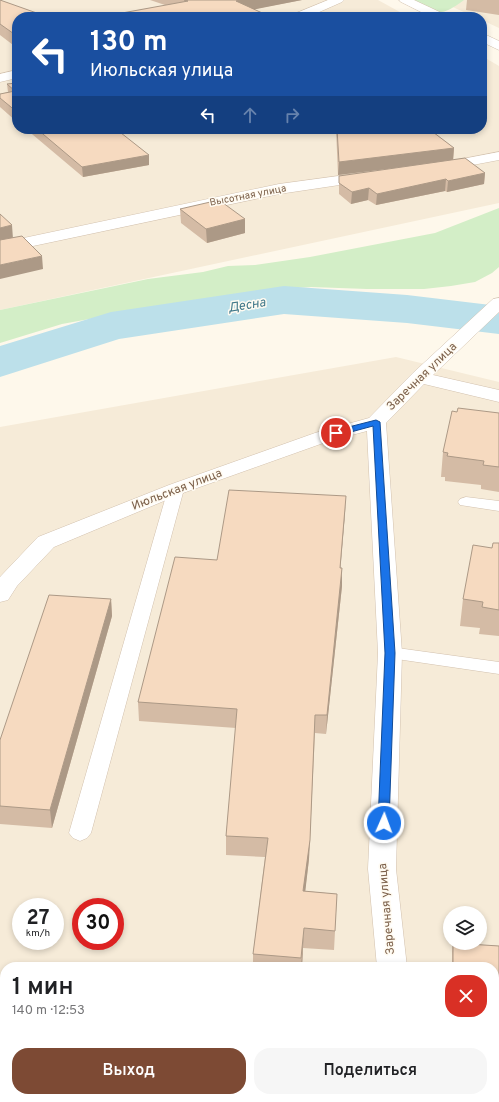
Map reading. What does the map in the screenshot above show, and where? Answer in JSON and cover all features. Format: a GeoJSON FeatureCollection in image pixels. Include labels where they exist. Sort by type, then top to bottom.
{"type":"FeatureCollection","features":[{"type":"Feature","properties":{"kind":"street"},"geometry":{"type":"LineString","coordinates":[[310,12],[338,0]]}},
{"type":"Feature","properties":{"kind":"street"},"geometry":{"type":"LineString","coordinates":[[405,0],[430,12]]}},
{"type":"Feature","properties":{"kind":"street"},"geometry":{"type":"LineString","coordinates":[[487,40],[499,46]]}},
{"type":"Feature","properties":{"kind":"street"},"geometry":{"type":"LineString","coordinates":[[0,78],[12,75]]}},
{"type":"Feature","properties":{"kind":"street"},"geometry":{"type":"LineString","coordinates":[[424,170],[454,166],[499,156]]}},
{"type":"Feature","properties":{"kind":"street","name":"Высотная улица"},"geometry":{"type":"LineString","coordinates":[[0,248],[279,189],[385,175]]}},
{"type":"Feature","properties":{"kind":"street","name":"Заречная улица"},"geometry":{"type":"LineString","coordinates":[[391,962],[382,870],[390,653],[376,422],[420,377],[499,303]]}},
{"type":"Feature","properties":{"kind":"street"},"geometry":{"type":"LineString","coordinates":[[420,377],[499,396]]}},
{"type":"Feature","properties":{"kind":"street","name":"Июльская улица"},"geometry":{"type":"LineString","coordinates":[[0,595],[8,582],[46,542],[176,489],[322,437],[376,422]]}},
{"type":"Feature","properties":{"kind":"lane"},"geometry":{"type":"LineString","coordinates":[[80,833],[176,489]]}},
{"type":"Feature","properties":{"kind":"lane"},"geometry":{"type":"LineString","coordinates":[[466,502],[499,506]]}},
{"type":"Feature","properties":{"kind":"lane"},"geometry":{"type":"LineString","coordinates":[[390,653],[499,668]]}},
{"type":"Feature","properties":{"kind":"shaded area"},"geometry":{"type":"Polygon","coordinates":[[[0,0],[378,0],[400,12],[12,12],[12,134],[487,134],[487,59],[499,66],[499,203],[0,310],[0,0]]]}},
{"type":"Feature","properties":{"kind":"shaded area"},"geometry":{"type":"Polygon","coordinates":[[[437,0],[499,0],[499,28],[487,22],[487,12],[464,12],[437,0]]]}},
{"type":"Feature","properties":{"kind":"shaded area"},"geometry":{"type":"Polygon","coordinates":[[[396,357],[499,382],[499,962],[0,962],[0,427],[396,357]]]}},
{"type":"Feature","properties":{"kind":"green space"},"geometry":{"type":"Polygon","coordinates":[[[410,0],[464,0],[449,10],[437,12],[410,0]]]}},
{"type":"Feature","properties":{"kind":"green space"},"geometry":{"type":"Polygon","coordinates":[[[499,208],[499,267],[492,273],[475,282],[424,289],[311,287],[282,289],[229,298],[172,304],[62,324],[0,343],[0,310],[148,279],[203,272],[228,266],[255,265],[310,257],[435,233],[499,208]]]}},
{"type":"Feature","properties":{"kind":"building"},"geometry":{"type":"Polygon","coordinates":[[[0,0],[34,12],[12,12],[12,32],[0,24],[0,0]]]}},
{"type":"Feature","properties":{"kind":"building"},"geometry":{"type":"Polygon","coordinates":[[[184,0],[240,0],[236,1],[260,12],[128,12],[188,1],[184,0]]]}},
{"type":"Feature","properties":{"kind":"building"},"geometry":{"type":"Polygon","coordinates":[[[7,84],[12,84],[12,88],[7,84]]]}},
{"type":"Feature","properties":{"kind":"building"},"geometry":{"type":"Polygon","coordinates":[[[12,92],[12,108],[0,98],[0,94],[12,92]]]}},
{"type":"Feature","properties":{"kind":"building"},"geometry":{"type":"Polygon","coordinates":[[[43,134],[122,134],[149,155],[82,167],[43,134]]]}},
{"type":"Feature","properties":{"kind":"building"},"geometry":{"type":"Polygon","coordinates":[[[337,134],[436,134],[454,148],[339,162],[337,134]]]}},
{"type":"Feature","properties":{"kind":"building"},"geometry":{"type":"Polygon","coordinates":[[[465,158],[485,173],[448,181],[446,179],[377,194],[369,188],[352,192],[339,183],[339,176],[465,158]]]}},
{"type":"Feature","properties":{"kind":"building"},"geometry":{"type":"Polygon","coordinates":[[[219,200],[245,219],[206,229],[180,209],[219,200]]]}},
{"type":"Feature","properties":{"kind":"building"},"geometry":{"type":"Polygon","coordinates":[[[0,214],[12,225],[0,228],[0,214]]]}},
{"type":"Feature","properties":{"kind":"building"},"geometry":{"type":"Polygon","coordinates":[[[22,236],[42,256],[0,265],[0,240],[22,236]]]}},
{"type":"Feature","properties":{"kind":"building"},"geometry":{"type":"Polygon","coordinates":[[[458,408],[499,413],[499,467],[483,465],[484,461],[447,456],[448,453],[443,452],[452,411],[457,412],[458,408]]]}},
{"type":"Feature","properties":{"kind":"building"},"geometry":{"type":"Polygon","coordinates":[[[229,490],[346,496],[340,568],[342,568],[327,715],[315,715],[310,840],[303,891],[337,894],[335,931],[304,928],[301,958],[253,954],[268,838],[226,836],[237,709],[138,702],[175,557],[217,560],[229,490]]]}},
{"type":"Feature","properties":{"kind":"building"},"geometry":{"type":"Polygon","coordinates":[[[493,543],[499,543],[499,610],[482,607],[483,602],[463,599],[473,545],[492,548],[493,543]]]}},
{"type":"Feature","properties":{"kind":"building"},"geometry":{"type":"Polygon","coordinates":[[[49,595],[111,599],[50,810],[0,806],[0,740],[49,595]]]}},
{"type":"Feature","properties":{"kind":"building"},"geometry":{"type":"Polygon","coordinates":[[[487,945],[499,946],[499,962],[453,962],[453,950],[487,950],[487,945]]]}},
{"type":"Feature","properties":{"kind":"waterway","name":"Десна"},"geometry":{"type":"LineString","coordinates":[[0,362],[111,326],[284,300],[407,309],[499,320]]}},
{"type":"Feature","properties":{"kind":"route"},"geometry":{"type":"LineString","coordinates":[[336,433],[376,422],[390,653],[384,823]]}}]}
